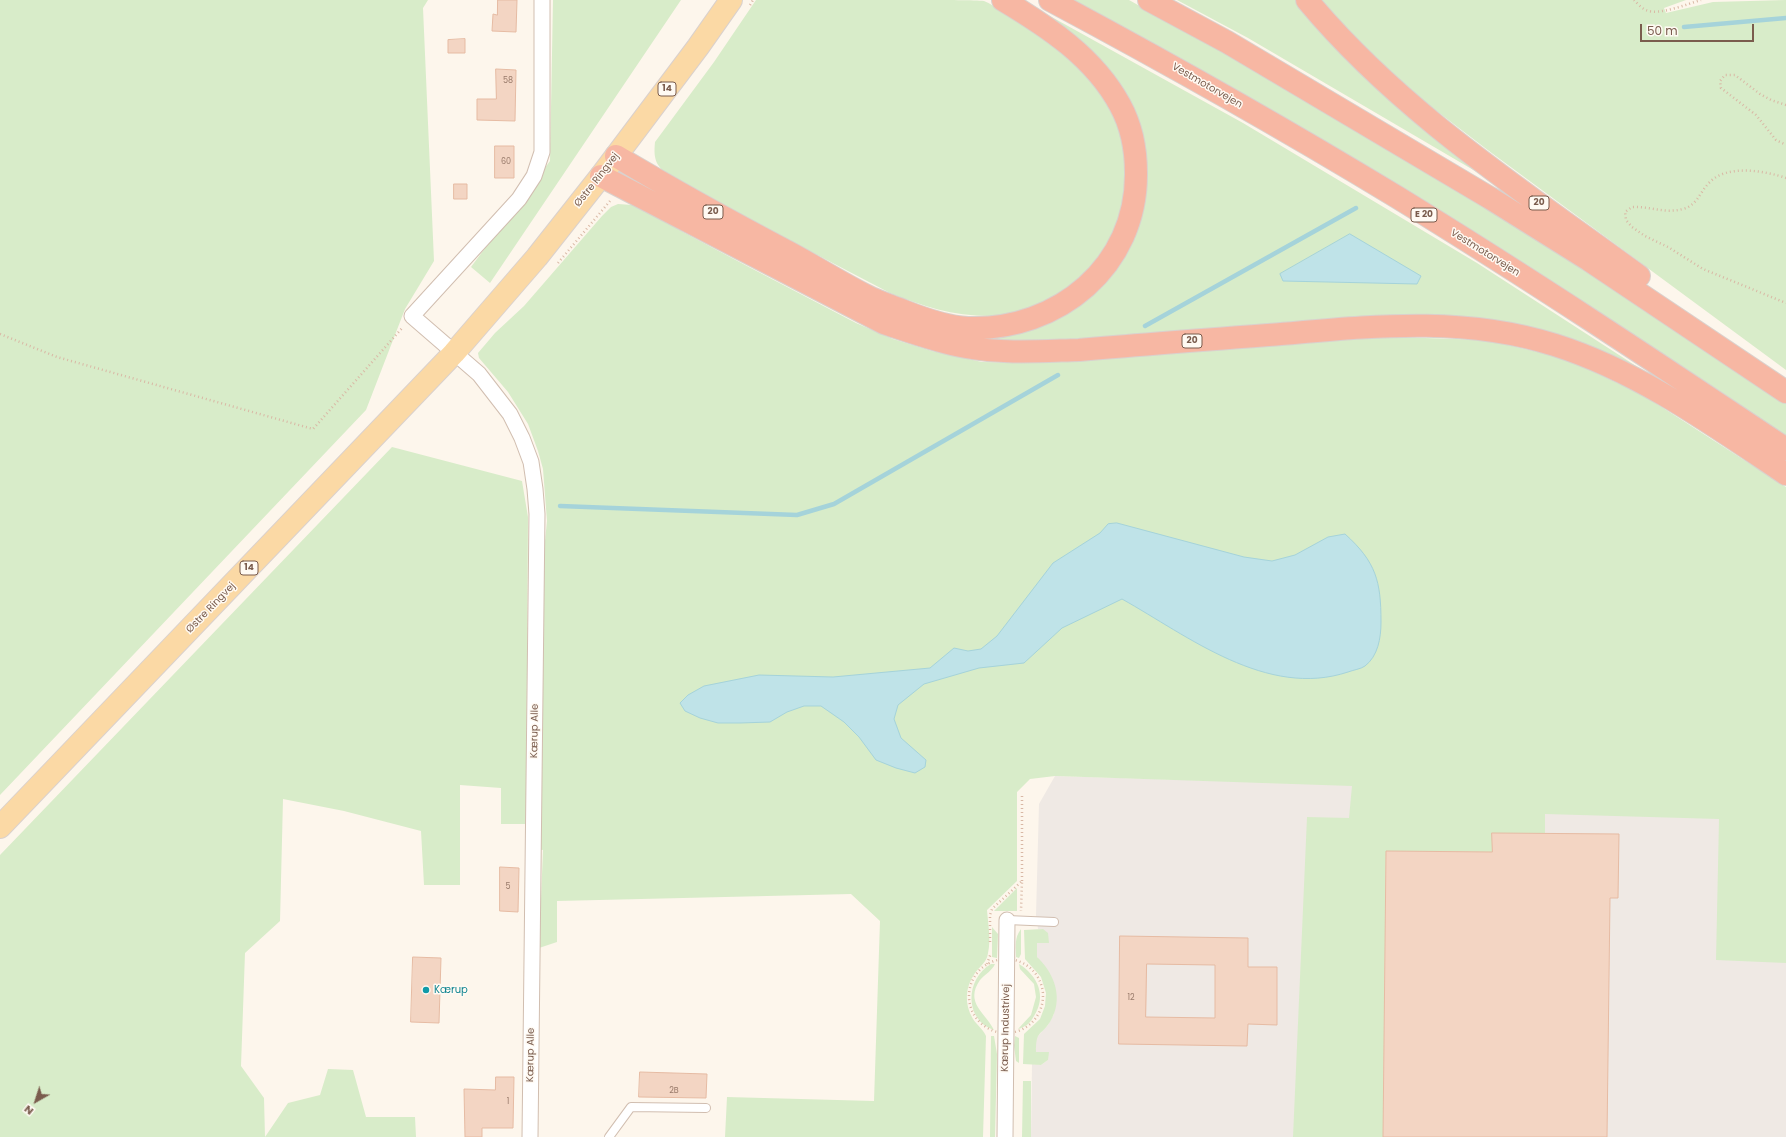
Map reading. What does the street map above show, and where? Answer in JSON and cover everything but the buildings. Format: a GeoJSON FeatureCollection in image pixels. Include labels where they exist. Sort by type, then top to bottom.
{"type":"FeatureCollection","features":[{"type":"Feature","properties":{"kind":"highway","name":"20"},"geometry":{"type":"LineString","coordinates":[[616,156],[662,184],[868,297],[924,319],[967,328],[999,327],[1031,320],[1053,310],[1073,298],[1092,282],[1110,261],[1124,234],[1131,213],[1136,188],[1136,166],[1134,146],[1128,123],[1121,106],[1101,77],[1088,61],[1062,39],[1003,0]]}},
{"type":"Feature","properties":{"kind":"highway","name":"Vestmotorvejen"},"geometry":{"type":"LineString","coordinates":[[1050,0],[1163,60],[1396,197],[1602,327],[1786,449]]}},
{"type":"Feature","properties":{"kind":"highway"},"geometry":{"type":"LineString","coordinates":[[1149,0],[1227,42],[1490,198],[1589,260],[1786,391]]}},
{"type":"Feature","properties":{"kind":"highway","name":"20"},"geometry":{"type":"LineString","coordinates":[[1307,0],[1350,50],[1436,127],[1714,331],[1786,391]]}},
{"type":"Feature","properties":{"kind":"highway","name":"20"},"geometry":{"type":"LineString","coordinates":[[601,176],[884,323],[938,341],[968,348],[1005,352],[1079,350],[1385,325],[1482,329],[1556,345],[1604,363],[1693,412],[1786,474]]}},
{"type":"Feature","properties":{"kind":"main road","name":"Østre Ringvej"},"geometry":{"type":"LineString","coordinates":[[0,827],[454,353],[536,257],[601,176],[698,47],[731,0]]}},
{"type":"Feature","properties":{"kind":"street"},"geometry":{"type":"LineString","coordinates":[[454,353],[412,316],[519,199],[534,176],[542,152],[542,0]]}},
{"type":"Feature","properties":{"kind":"street","name":"Kærup Alle"},"geometry":{"type":"LineString","coordinates":[[454,353],[479,374],[510,414],[522,438],[531,462],[535,489],[537,514],[530,1137]]}},
{"type":"Feature","properties":{"kind":"street","name":"Kærup Industrivej"},"geometry":{"type":"LineString","coordinates":[[1005,1137],[1007,920]]}},
{"type":"Feature","properties":{"kind":"lane"},"geometry":{"type":"LineString","coordinates":[[1007,920],[1054,922]]}},
{"type":"Feature","properties":{"kind":"lane"},"geometry":{"type":"LineString","coordinates":[[609,1137],[631,1107],[706,1108]]}},
{"type":"Feature","properties":{"kind":"path"},"geometry":{"type":"LineString","coordinates":[[1634,0],[1645,10],[1653,12],[1663,11],[1701,0]]}},
{"type":"Feature","properties":{"kind":"path"},"geometry":{"type":"LineString","coordinates":[[1786,105],[1771,100],[1760,94],[1735,75],[1725,75],[1720,81],[1721,88],[1756,115],[1776,140],[1786,145]]}},
{"type":"Feature","properties":{"kind":"path"},"geometry":{"type":"LineString","coordinates":[[1786,178],[1772,173],[1753,170],[1736,171],[1710,181],[1694,204],[1684,209],[1656,211],[1640,207],[1632,207],[1625,212],[1626,220],[1632,227],[1703,269],[1786,302]]}},
{"type":"Feature","properties":{"kind":"path"},"geometry":{"type":"LineString","coordinates":[[0,334],[57,357],[313,429],[412,316]]}},
{"type":"Feature","properties":{"kind":"path"},"geometry":{"type":"LineString","coordinates":[[1022,796],[1022,881]]}},
{"type":"Feature","properties":{"kind":"shaded area"},"geometry":{"type":"Polygon","coordinates":[[[1055,776],[1786,798],[1786,1137],[1031,1137],[1032,1064],[1041,1065],[1048,1060],[1048,1052],[1036,1052],[1036,1038],[1048,1025],[1054,1014],[1037,957],[1037,943],[1043,929],[1038,929],[1036,915],[1039,804],[1055,776]]]}},
{"type":"Feature","properties":{"kind":"green space"},"geometry":{"type":"Polygon","coordinates":[[[0,0],[428,0],[423,8],[434,261],[405,309],[366,410],[0,795],[0,0]]]}},
{"type":"Feature","properties":{"kind":"green space"},"geometry":{"type":"Polygon","coordinates":[[[553,0],[681,0],[490,283],[471,267],[550,161],[553,0]]]}},
{"type":"Feature","properties":{"kind":"green space"},"geometry":{"type":"Polygon","coordinates":[[[756,0],[984,1],[1041,36],[1078,67],[1098,90],[1115,117],[1121,132],[1125,157],[1123,207],[1115,231],[1103,250],[1089,268],[1072,284],[1053,297],[1032,307],[1011,313],[989,316],[976,316],[950,312],[926,306],[890,293],[672,179],[657,163],[655,142],[714,62],[756,0]]]}},
{"type":"Feature","properties":{"kind":"green space"},"geometry":{"type":"Polygon","coordinates":[[[1013,0],[1021,0],[1243,123],[1477,263],[1653,377],[1650,380],[1582,349],[1529,332],[1482,323],[1438,320],[1334,322],[1086,344],[1016,345],[970,341],[922,330],[854,302],[638,189],[640,183],[878,307],[935,328],[965,333],[995,333],[1028,327],[1062,314],[1095,287],[1109,272],[1120,255],[1129,236],[1141,197],[1143,176],[1142,145],[1129,104],[1112,74],[1102,62],[1066,33],[1013,0]]]}},
{"type":"Feature","properties":{"kind":"green space"},"geometry":{"type":"Polygon","coordinates":[[[1072,0],[1129,0],[1418,165],[1607,284],[1786,404],[1786,436],[1598,311],[1434,207],[1072,0]]]}},
{"type":"Feature","properties":{"kind":"green space"},"geometry":{"type":"Polygon","coordinates":[[[1177,0],[1296,0],[1487,178],[1248,38],[1177,0]]]}},
{"type":"Feature","properties":{"kind":"green space"},"geometry":{"type":"Polygon","coordinates":[[[1321,0],[1686,0],[1664,8],[1666,13],[1713,2],[1786,0],[1786,370],[1489,151],[1408,89],[1353,38],[1321,0]]]}},
{"type":"Feature","properties":{"kind":"green space"},"geometry":{"type":"Polygon","coordinates":[[[618,204],[632,205],[642,208],[683,232],[856,323],[893,339],[932,351],[982,362],[1037,363],[1320,340],[1394,337],[1486,340],[1564,358],[1643,395],[1786,487],[1786,963],[1716,960],[1719,819],[1545,814],[1545,833],[1492,833],[1492,852],[1386,851],[1383,1137],[1293,1137],[1307,817],[1349,818],[1352,786],[1055,776],[1030,779],[1017,792],[1017,881],[987,910],[989,948],[985,961],[975,973],[969,984],[967,996],[970,1013],[986,1036],[983,1137],[725,1137],[727,1097],[874,1101],[880,921],[851,894],[557,901],[557,942],[539,948],[543,850],[537,849],[541,581],[547,521],[543,469],[528,424],[508,392],[479,358],[478,353],[495,333],[524,306],[602,216],[611,207],[618,204]]]}},
{"type":"Feature","properties":{"kind":"green space"},"geometry":{"type":"Polygon","coordinates":[[[392,447],[522,481],[528,517],[526,824],[501,824],[501,788],[460,785],[460,885],[424,885],[421,831],[344,811],[283,799],[280,921],[245,953],[241,1066],[264,1098],[265,1137],[0,1137],[0,855],[392,447]]]}},
{"type":"Feature","properties":{"kind":"green space"},"geometry":{"type":"Polygon","coordinates":[[[1017,888],[1017,911],[994,911],[1017,888]]]}},
{"type":"Feature","properties":{"kind":"green space"},"geometry":{"type":"Polygon","coordinates":[[[992,927],[998,934],[997,958],[992,957],[992,927]]]}},
{"type":"Feature","properties":{"kind":"green space"},"geometry":{"type":"Polygon","coordinates":[[[1021,929],[1021,954],[1019,958],[1016,957],[1016,943],[1017,936],[1021,929]]]}},
{"type":"Feature","properties":{"kind":"green space"},"geometry":{"type":"Polygon","coordinates":[[[1043,929],[1048,933],[1049,943],[1037,943],[1037,957],[1049,971],[1056,987],[1057,996],[1054,1013],[1050,1022],[1039,1034],[1036,1052],[1049,1052],[1048,1060],[1041,1065],[1023,1064],[1024,1034],[1040,1019],[1045,1006],[1046,993],[1041,977],[1025,959],[1024,930],[1043,929]]]}},
{"type":"Feature","properties":{"kind":"green space"},"geometry":{"type":"Polygon","coordinates":[[[991,964],[995,964],[992,969],[980,980],[974,995],[978,1007],[994,1030],[984,1025],[977,1018],[973,1009],[972,999],[976,979],[982,971],[991,964]]]}},
{"type":"Feature","properties":{"kind":"green space"},"geometry":{"type":"Polygon","coordinates":[[[1019,964],[1036,980],[1040,994],[1040,1001],[1038,1009],[1029,1023],[1018,1029],[1031,1015],[1036,997],[1034,984],[1020,969],[1019,964]]]}},
{"type":"Feature","properties":{"kind":"green space"},"geometry":{"type":"Polygon","coordinates":[[[991,1036],[994,1036],[997,1054],[995,1137],[990,1137],[991,1036]]]}},
{"type":"Feature","properties":{"kind":"green space"},"geometry":{"type":"Polygon","coordinates":[[[1015,1036],[1019,1038],[1019,1063],[1016,1061],[1014,1046],[1015,1036]]]}},
{"type":"Feature","properties":{"kind":"green space"},"geometry":{"type":"Polygon","coordinates":[[[328,1069],[353,1070],[366,1117],[415,1117],[416,1137],[265,1137],[288,1103],[320,1095],[328,1069]]]}},
{"type":"Feature","properties":{"kind":"green space"},"geometry":{"type":"Polygon","coordinates":[[[1023,1081],[1031,1081],[1031,1137],[1022,1137],[1023,1081]]]}},
{"type":"Feature","properties":{"kind":"water"},"geometry":{"type":"Polygon","coordinates":[[[1350,234],[1421,276],[1417,284],[1283,281],[1280,274],[1350,234]]]}},
{"type":"Feature","properties":{"kind":"water"},"geometry":{"type":"Polygon","coordinates":[[[1117,523],[1244,557],[1272,561],[1295,555],[1328,537],[1345,534],[1364,554],[1370,563],[1378,584],[1381,608],[1381,628],[1376,652],[1369,662],[1361,668],[1318,678],[1288,677],[1258,671],[1229,660],[1122,599],[1062,628],[1024,663],[979,668],[924,684],[898,705],[894,719],[901,738],[926,760],[925,767],[915,773],[896,768],[876,760],[859,737],[844,722],[821,706],[804,706],[787,712],[770,722],[718,723],[700,718],[685,711],[680,703],[688,695],[704,686],[759,675],[833,677],[930,668],[954,648],[968,651],[981,649],[997,636],[1053,563],[1100,533],[1108,524],[1117,523]]]}},
{"type":"Feature","properties":{"kind":"waterway"},"geometry":{"type":"LineString","coordinates":[[1684,27],[1786,18]]}},
{"type":"Feature","properties":{"kind":"waterway"},"geometry":{"type":"LineString","coordinates":[[1145,326],[1356,208]]}},
{"type":"Feature","properties":{"kind":"waterway"},"geometry":{"type":"LineString","coordinates":[[560,506],[797,515],[834,504],[1058,375]]}},
{"type":"Feature","properties":{"kind":"place","name":"Kærup"},"geometry":{"type":"Point","coordinates":[426,990]}}]}
